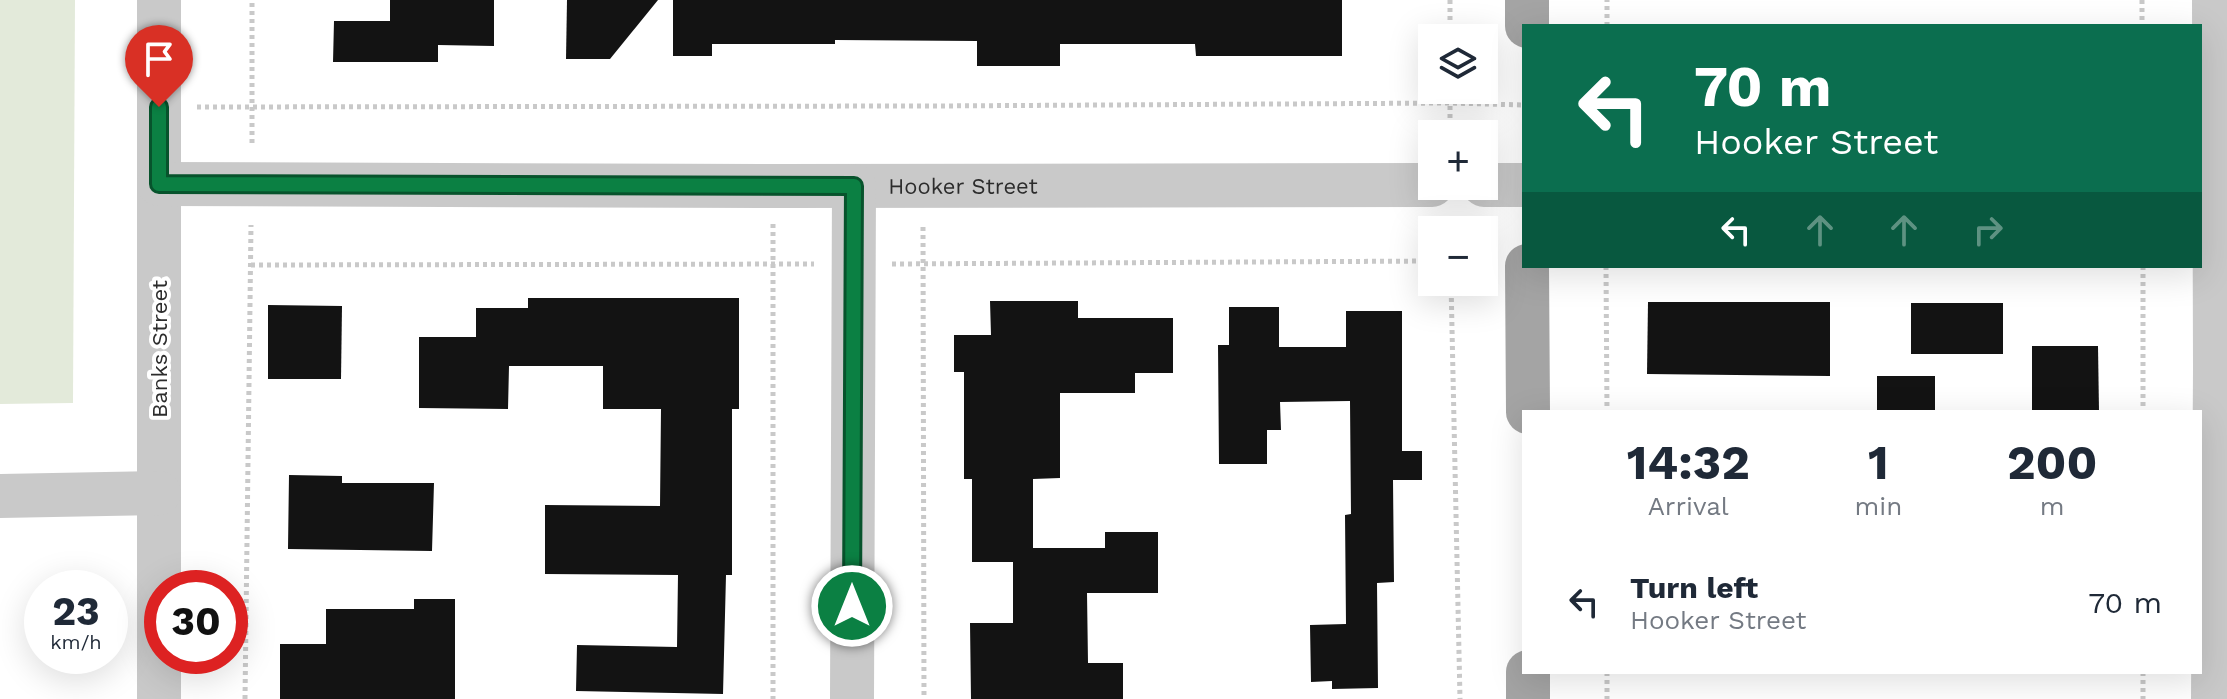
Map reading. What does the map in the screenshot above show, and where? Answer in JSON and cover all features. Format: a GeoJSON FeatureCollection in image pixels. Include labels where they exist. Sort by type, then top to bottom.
{"type":"FeatureCollection","features":[{"type":"Feature","properties":{"kind":"main road"},"geometry":{"type":"LineString","coordinates":[[1527,0],[1527,24]]}},
{"type":"Feature","properties":{"kind":"main road"},"geometry":{"type":"LineString","coordinates":[[1527,268],[1528,410]]}},
{"type":"Feature","properties":{"kind":"main road"},"geometry":{"type":"LineString","coordinates":[[1528,674],[1528,699]]}},
{"type":"Feature","properties":{"kind":"street","name":"Banks Street"},"geometry":{"type":"LineString","coordinates":[[159,0],[159,699]]}},
{"type":"Feature","properties":{"kind":"street"},"geometry":{"type":"LineString","coordinates":[[2213,699],[2214,0]]}},
{"type":"Feature","properties":{"kind":"street","name":"Hooker Street"},"geometry":{"type":"LineString","coordinates":[[159,184],[1418,185]]}},
{"type":"Feature","properties":{"kind":"street"},"geometry":{"type":"LineString","coordinates":[[1498,185],[1522,185]]}},
{"type":"Feature","properties":{"kind":"street"},"geometry":{"type":"LineString","coordinates":[[852,699],[854,186]]}},
{"type":"Feature","properties":{"kind":"street"},"geometry":{"type":"LineString","coordinates":[[0,496],[159,493]]}},
{"type":"Feature","properties":{"kind":"path"},"geometry":{"type":"LineString","coordinates":[[245,699],[252,0]]}},
{"type":"Feature","properties":{"kind":"path"},"geometry":{"type":"LineString","coordinates":[[1450,0],[1450,24]]}},
{"type":"Feature","properties":{"kind":"path"},"geometry":{"type":"LineString","coordinates":[[1607,0],[1607,24]]}},
{"type":"Feature","properties":{"kind":"path"},"geometry":{"type":"LineString","coordinates":[[2142,0],[2142,24]]}},
{"type":"Feature","properties":{"kind":"path"},"geometry":{"type":"LineString","coordinates":[[159,107],[1418,103]]}},
{"type":"Feature","properties":{"kind":"path"},"geometry":{"type":"LineString","coordinates":[[1487,104],[1522,105]]}},
{"type":"Feature","properties":{"kind":"path"},"geometry":{"type":"LineString","coordinates":[[773,186],[773,699]]}},
{"type":"Feature","properties":{"kind":"path"},"geometry":{"type":"LineString","coordinates":[[923,186],[924,699]]}},
{"type":"Feature","properties":{"kind":"path"},"geometry":{"type":"LineString","coordinates":[[1606,268],[1607,410]]}},
{"type":"Feature","properties":{"kind":"path"},"geometry":{"type":"LineString","coordinates":[[2143,268],[2143,410]]}},
{"type":"Feature","properties":{"kind":"path"},"geometry":{"type":"LineString","coordinates":[[1451,296],[1460,699]]}},
{"type":"Feature","properties":{"kind":"path"},"geometry":{"type":"LineString","coordinates":[[1607,674],[1607,699]]}},
{"type":"Feature","properties":{"kind":"path"},"geometry":{"type":"LineString","coordinates":[[2143,674],[2143,699]]}},
{"type":"Feature","properties":{"kind":"green space"},"geometry":{"type":"Polygon","coordinates":[[[0,0],[75,0],[73,403],[0,404],[0,0]]]}},
{"type":"Feature","properties":{"kind":"building"},"geometry":{"type":"Polygon","coordinates":[[[390,0],[494,0],[494,46],[438,45],[438,62],[333,62],[334,21],[390,21],[390,0]]]}},
{"type":"Feature","properties":{"kind":"building"},"geometry":{"type":"Polygon","coordinates":[[[567,0],[658,0],[610,59],[566,59],[567,0]]]}},
{"type":"Feature","properties":{"kind":"building"},"geometry":{"type":"Polygon","coordinates":[[[673,0],[1342,0],[1342,56],[1196,56],[1195,44],[1060,44],[1060,66],[977,66],[977,41],[835,40],[835,44],[712,44],[712,56],[673,56],[673,0]]]}},
{"type":"Feature","properties":{"kind":"building"},"geometry":{"type":"Polygon","coordinates":[[[528,298],[739,298],[739,409],[732,409],[732,575],[726,575],[723,694],[576,691],[577,645],[677,647],[678,575],[545,574],[545,505],[660,506],[661,409],[603,409],[603,366],[509,366],[508,409],[419,408],[419,337],[476,337],[476,308],[528,308],[528,298]]]}},
{"type":"Feature","properties":{"kind":"building"},"geometry":{"type":"Polygon","coordinates":[[[990,301],[1078,301],[1078,318],[1173,318],[1173,373],[1135,373],[1135,393],[1060,393],[1060,478],[1033,479],[1033,548],[1105,548],[1105,532],[1158,532],[1158,593],[1087,593],[1088,663],[1123,663],[1123,699],[971,699],[970,623],[1013,623],[1013,562],[972,562],[972,479],[964,479],[964,372],[954,372],[954,335],[991,335],[990,301]]]}},
{"type":"Feature","properties":{"kind":"building"},"geometry":{"type":"Polygon","coordinates":[[[1648,302],[1830,302],[1830,376],[1647,374],[1648,302]]]}},
{"type":"Feature","properties":{"kind":"building"},"geometry":{"type":"Polygon","coordinates":[[[1911,303],[2003,303],[2003,354],[1911,354],[1911,303]]]}},
{"type":"Feature","properties":{"kind":"building"},"geometry":{"type":"Polygon","coordinates":[[[268,305],[342,306],[341,379],[268,379],[268,305]]]}},
{"type":"Feature","properties":{"kind":"building"},"geometry":{"type":"Polygon","coordinates":[[[1229,307],[1279,307],[1279,347],[1346,347],[1346,311],[1402,311],[1402,451],[1422,451],[1422,480],[1393,480],[1394,582],[1377,583],[1378,688],[1332,689],[1332,681],[1311,682],[1310,625],[1346,624],[1345,515],[1351,514],[1350,401],[1280,402],[1281,430],[1267,430],[1267,464],[1219,464],[1218,345],[1229,345],[1229,307]]]}},
{"type":"Feature","properties":{"kind":"building"},"geometry":{"type":"Polygon","coordinates":[[[2032,346],[2098,346],[2099,410],[2032,410],[2032,346]]]}},
{"type":"Feature","properties":{"kind":"building"},"geometry":{"type":"Polygon","coordinates":[[[1877,376],[1935,376],[1935,410],[1877,410],[1877,376]]]}},
{"type":"Feature","properties":{"kind":"building"},"geometry":{"type":"Polygon","coordinates":[[[289,475],[342,476],[342,483],[434,483],[432,551],[288,549],[289,475]]]}},
{"type":"Feature","properties":{"kind":"building"},"geometry":{"type":"Polygon","coordinates":[[[414,599],[455,599],[455,699],[280,699],[280,644],[326,644],[326,609],[414,609],[414,599]]]}},
{"type":"Feature","properties":{"kind":"route"},"geometry":{"type":"LineString","coordinates":[[159,107],[159,184],[854,186],[852,606]]}}]}
